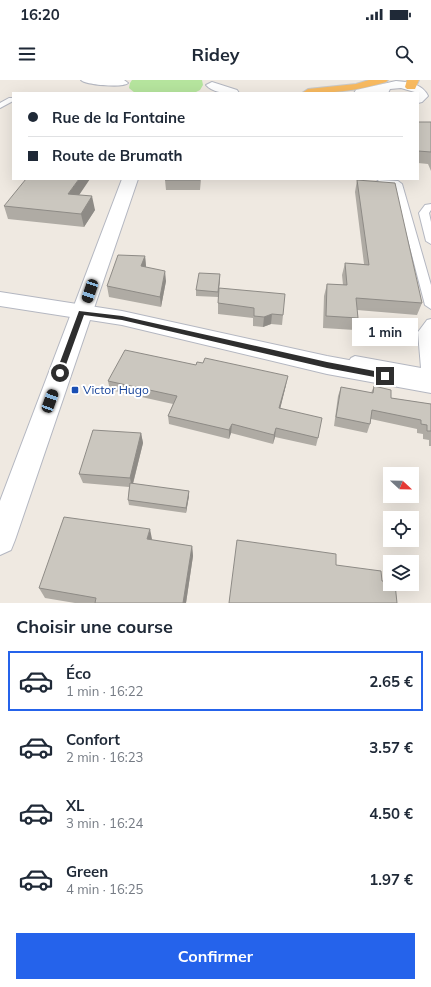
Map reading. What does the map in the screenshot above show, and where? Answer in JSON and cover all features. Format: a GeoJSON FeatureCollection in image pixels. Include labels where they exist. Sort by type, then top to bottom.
{"type":"FeatureCollection","features":[{"type":"Feature","properties":{"kind":"highway"},"geometry":{"type":"LineString","coordinates":[[316,92],[387,85]]}},
{"type":"Feature","properties":{"kind":"street"},"geometry":{"type":"LineString","coordinates":[[86,80],[124,85]]}},
{"type":"Feature","properties":{"kind":"street"},"geometry":{"type":"LineString","coordinates":[[363,92],[387,85],[419,92],[431,101]]}},
{"type":"Feature","properties":{"kind":"street"},"geometry":{"type":"LineString","coordinates":[[209,86],[230,92]]}},
{"type":"Feature","properties":{"kind":"street"},"geometry":{"type":"LineString","coordinates":[[0,540],[130,180]]}},
{"type":"Feature","properties":{"kind":"street"},"geometry":{"type":"LineString","coordinates":[[0,299],[82,313],[122,318],[327,365],[430,379]]}},
{"type":"Feature","properties":{"kind":"lane"},"geometry":{"type":"LineString","coordinates":[[0,106],[11,98]]}},
{"type":"Feature","properties":{"kind":"lane"},"geometry":{"type":"LineString","coordinates":[[370,183],[397,181],[431,305]]}},
{"type":"Feature","properties":{"kind":"lane"},"geometry":{"type":"LineString","coordinates":[[431,207],[428,207],[424,213],[431,241]]}},
{"type":"Feature","properties":{"kind":"lane"},"geometry":{"type":"LineString","coordinates":[[430,379],[424,332],[431,323]]}},
{"type":"Feature","properties":{"kind":"green space"},"geometry":{"type":"Polygon","coordinates":[[[132,80],[202,80],[203,85],[200,90],[196,92],[134,92],[129,88],[132,80]]]}},
{"type":"Feature","properties":{"kind":"building"},"geometry":{"type":"Polygon","coordinates":[[[419,122],[431,122],[431,152],[419,151],[419,122]]]}},
{"type":"Feature","properties":{"kind":"building"},"geometry":{"type":"Polygon","coordinates":[[[25,180],[78,180],[68,194],[92,196],[81,214],[4,206],[25,180]]]}},
{"type":"Feature","properties":{"kind":"building"},"geometry":{"type":"Polygon","coordinates":[[[357,180],[395,183],[422,303],[356,298],[358,318],[326,316],[327,284],[347,285],[345,263],[369,265],[357,180]]]}},
{"type":"Feature","properties":{"kind":"building"},"geometry":{"type":"Polygon","coordinates":[[[118,255],[145,256],[141,266],[165,271],[160,297],[107,286],[118,255]]]}},
{"type":"Feature","properties":{"kind":"building"},"geometry":{"type":"Polygon","coordinates":[[[199,273],[220,274],[218,292],[196,290],[199,273]]]}},
{"type":"Feature","properties":{"kind":"building"},"geometry":{"type":"Polygon","coordinates":[[[219,288],[285,294],[283,315],[272,314],[264,317],[254,316],[254,308],[218,303],[219,288]]]}},
{"type":"Feature","properties":{"kind":"building"},"geometry":{"type":"Polygon","coordinates":[[[125,350],[196,365],[197,362],[203,363],[205,358],[288,376],[279,408],[322,418],[318,438],[276,428],[274,435],[232,424],[229,430],[168,416],[177,396],[108,381],[125,350]]]}},
{"type":"Feature","properties":{"kind":"building"},"geometry":{"type":"Polygon","coordinates":[[[374,386],[391,390],[391,398],[431,404],[431,431],[427,431],[427,425],[421,424],[421,420],[372,410],[370,424],[336,417],[341,387],[373,393],[374,386]]]}},
{"type":"Feature","properties":{"kind":"building"},"geometry":{"type":"Polygon","coordinates":[[[93,430],[141,433],[130,478],[79,474],[93,430]]]}},
{"type":"Feature","properties":{"kind":"building"},"geometry":{"type":"Polygon","coordinates":[[[130,483],[189,491],[186,508],[128,500],[130,483]]]}},
{"type":"Feature","properties":{"kind":"building"},"geometry":{"type":"Polygon","coordinates":[[[64,517],[150,529],[147,539],[192,546],[183,603],[95,603],[96,598],[39,588],[64,517]]]}},
{"type":"Feature","properties":{"kind":"building"},"geometry":{"type":"Polygon","coordinates":[[[237,540],[336,554],[336,565],[381,571],[383,591],[396,591],[397,603],[229,603],[237,540]]]}},
{"type":"Feature","properties":{"kind":"place","name":"Victor Hugo"},"geometry":{"type":"Point","coordinates":[75,390]}},
{"type":"Feature","properties":{"kind":"route"},"geometry":{"type":"LineString","coordinates":[[60,373],[82,313],[122,318],[327,365],[385,376]]}}]}
